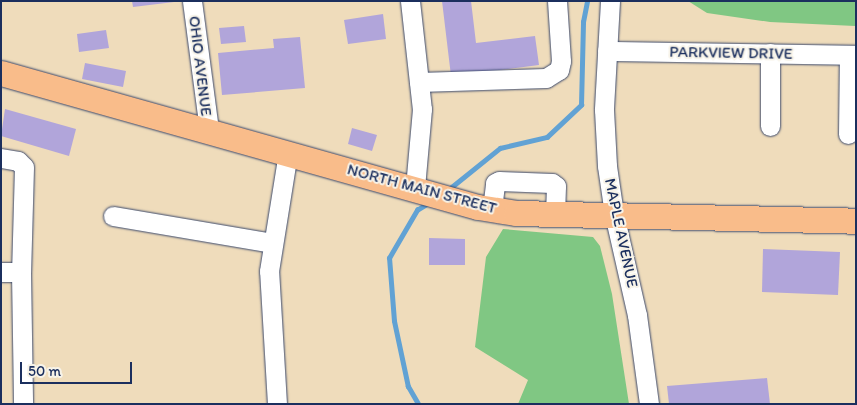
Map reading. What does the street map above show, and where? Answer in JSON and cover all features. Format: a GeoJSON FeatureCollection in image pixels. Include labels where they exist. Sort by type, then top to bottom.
{"type":"FeatureCollection","features":[{"type":"Feature","properties":{"kind":"main road","name":"NORTH MAIN STREET"},"geometry":{"type":"LineString","coordinates":[[1,73],[492,209],[555,214],[856,221]]}},
{"type":"Feature","properties":{"kind":"street","name":"OHIO AVENUE"},"geometry":{"type":"LineString","coordinates":[[192,1],[209,130]]}},
{"type":"Feature","properties":{"kind":"street"},"geometry":{"type":"LineString","coordinates":[[410,1],[432,192]]}},
{"type":"Feature","properties":{"kind":"street"},"geometry":{"type":"LineString","coordinates":[[419,82],[546,78],[559,70],[561,60],[557,1]]}},
{"type":"Feature","properties":{"kind":"street","name":"MAPLE AVENUE"},"geometry":{"type":"LineString","coordinates":[[610,1],[604,110],[614,214],[638,315],[649,404]]}},
{"type":"Feature","properties":{"kind":"street","name":"PARKVIEW DRIVE"},"geometry":{"type":"LineString","coordinates":[[607,51],[853,55]]}},
{"type":"Feature","properties":{"kind":"street"},"geometry":{"type":"LineString","coordinates":[[770,53],[770,126]]}},
{"type":"Feature","properties":{"kind":"street"},"geometry":{"type":"LineString","coordinates":[[848,134],[853,55]]}},
{"type":"Feature","properties":{"kind":"street"},"geometry":{"type":"LineString","coordinates":[[277,404],[269,270],[288,152]]}},
{"type":"Feature","properties":{"kind":"street"},"geometry":{"type":"LineString","coordinates":[[1,158],[18,161],[24,167],[21,272],[23,404]]}},
{"type":"Feature","properties":{"kind":"street"},"geometry":{"type":"LineString","coordinates":[[113,216],[272,243]]}},
{"type":"Feature","properties":{"kind":"street"},"geometry":{"type":"LineString","coordinates":[[1,272],[21,272]]}},
{"type":"Feature","properties":{"kind":"green space"},"geometry":{"type":"Polygon","coordinates":[[[688,1],[856,1],[856,21],[855,26],[770,22],[707,13],[688,1]]]}},
{"type":"Feature","properties":{"kind":"green space"},"geometry":{"type":"Polygon","coordinates":[[[503,229],[593,237],[600,246],[612,294],[629,404],[518,404],[528,380],[475,347],[486,257],[503,229]]]}},
{"type":"Feature","properties":{"kind":"building"},"geometry":{"type":"Polygon","coordinates":[[[132,1],[174,1],[174,2],[133,7],[132,1]]]}},
{"type":"Feature","properties":{"kind":"building"},"geometry":{"type":"Polygon","coordinates":[[[442,1],[471,1],[476,43],[535,36],[539,65],[451,76],[442,1]]]}},
{"type":"Feature","properties":{"kind":"building"},"geometry":{"type":"Polygon","coordinates":[[[383,14],[386,39],[348,44],[344,20],[383,14]]]}},
{"type":"Feature","properties":{"kind":"building"},"geometry":{"type":"Polygon","coordinates":[[[244,26],[246,42],[221,44],[219,28],[244,26]]]}},
{"type":"Feature","properties":{"kind":"building"},"geometry":{"type":"Polygon","coordinates":[[[106,30],[109,48],[79,52],[77,34],[106,30]]]}},
{"type":"Feature","properties":{"kind":"building"},"geometry":{"type":"Polygon","coordinates":[[[300,37],[305,88],[222,95],[218,53],[274,48],[273,39],[300,37]]]}},
{"type":"Feature","properties":{"kind":"building"},"geometry":{"type":"Polygon","coordinates":[[[85,63],[126,71],[123,87],[82,79],[85,63]]]}},
{"type":"Feature","properties":{"kind":"building"},"geometry":{"type":"Polygon","coordinates":[[[5,109],[76,129],[69,156],[1,136],[5,109]]]}},
{"type":"Feature","properties":{"kind":"building"},"geometry":{"type":"Polygon","coordinates":[[[352,128],[377,135],[372,151],[348,144],[352,128]]]}},
{"type":"Feature","properties":{"kind":"building"},"geometry":{"type":"Polygon","coordinates":[[[429,238],[465,239],[465,265],[429,265],[429,238]]]}},
{"type":"Feature","properties":{"kind":"building"},"geometry":{"type":"Polygon","coordinates":[[[763,249],[840,252],[838,295],[762,292],[763,249]]]}},
{"type":"Feature","properties":{"kind":"building"},"geometry":{"type":"Polygon","coordinates":[[[767,378],[770,404],[669,404],[667,386],[767,378]]]}},
{"type":"Feature","properties":{"kind":"waterway"},"geometry":{"type":"LineString","coordinates":[[449,189],[500,148],[547,137],[581,105],[583,22],[587,1]]}},
{"type":"Feature","properties":{"kind":"waterway"},"geometry":{"type":"LineString","coordinates":[[418,404],[408,387],[394,321],[389,258],[417,210],[428,203]]}}]}
